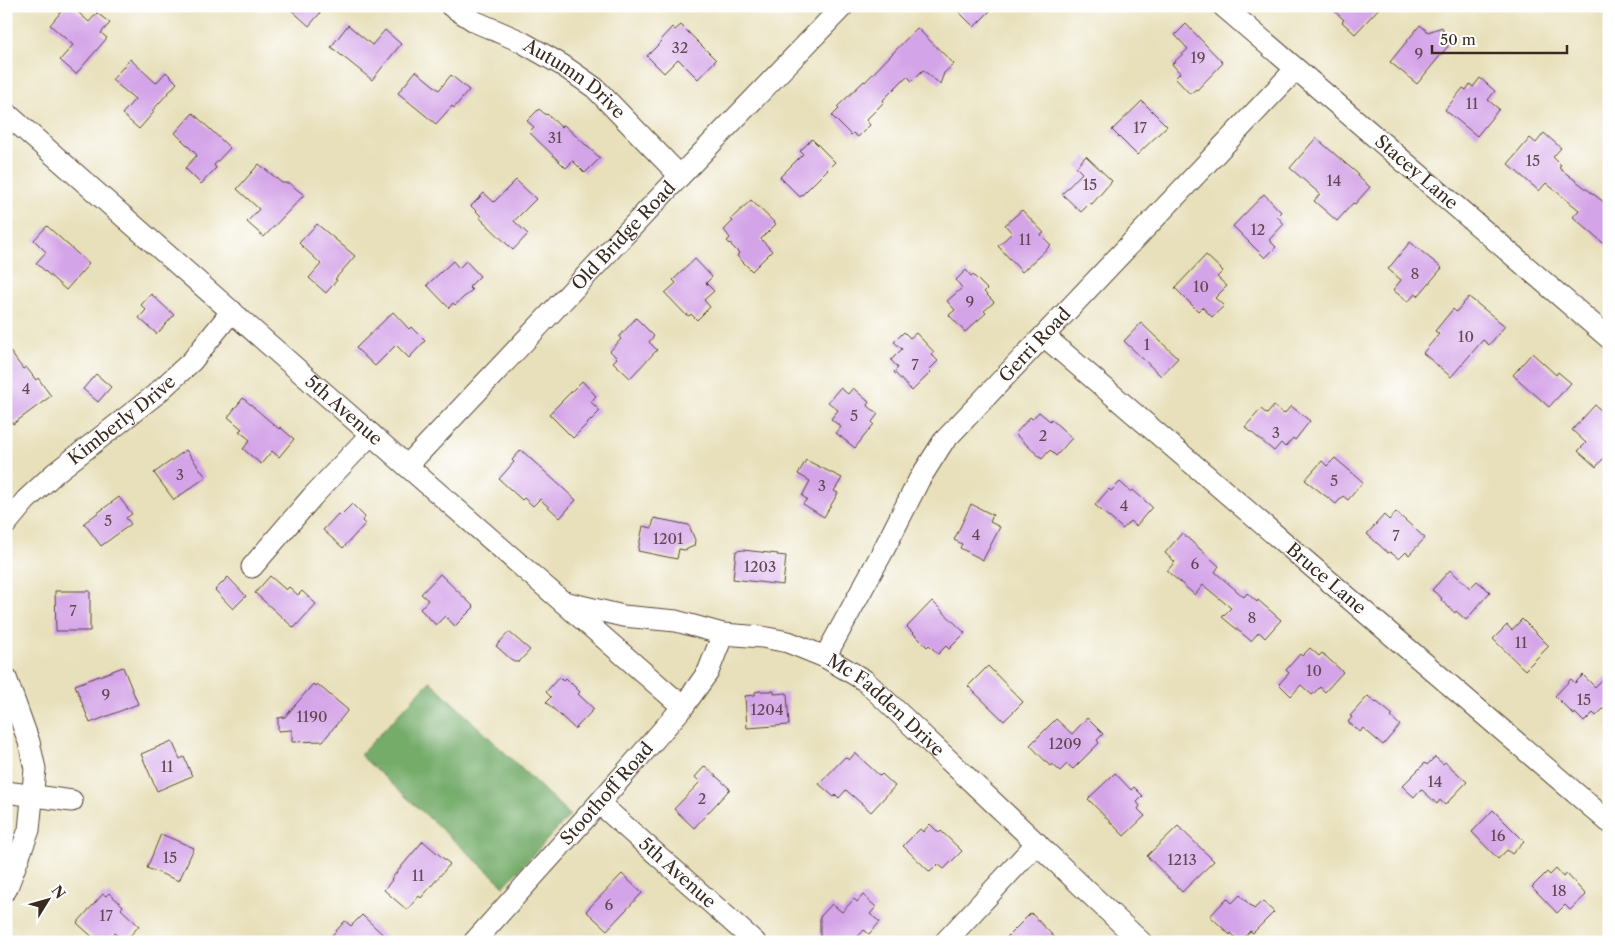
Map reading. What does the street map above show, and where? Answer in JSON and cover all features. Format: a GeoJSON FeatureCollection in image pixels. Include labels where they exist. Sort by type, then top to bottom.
{"type":"FeatureCollection","features":[{"type":"Feature","properties":{"kind":"street","name":"Autumn Drive"},"geometry":{"type":"LineString","coordinates":[[451,6],[476,22],[520,41],[562,65],[595,88],[680,176]]}},
{"type":"Feature","properties":{"kind":"street","name":"Old Bridge Road"},"geometry":{"type":"LineString","coordinates":[[407,466],[843,6]]}},
{"type":"Feature","properties":{"kind":"street","name":"Stacey Lane"},"geometry":{"type":"LineString","coordinates":[[1223,6],[1609,338]]}},
{"type":"Feature","properties":{"kind":"street","name":"Gerri Road"},"geometry":{"type":"LineString","coordinates":[[825,657],[883,551],[919,480],[944,442],[1296,70]]}},
{"type":"Feature","properties":{"kind":"street","name":"5th Avenue"},"geometry":{"type":"LineString","coordinates":[[6,113],[561,602],[683,706]]}},
{"type":"Feature","properties":{"kind":"street","name":"Kimberly Drive"},"geometry":{"type":"LineString","coordinates":[[6,524],[26,500],[55,473],[155,395],[192,361],[232,311]]}},
{"type":"Feature","properties":{"kind":"street","name":"Bruce Lane"},"geometry":{"type":"LineString","coordinates":[[1044,336],[1609,822]]}},
{"type":"Feature","properties":{"kind":"street"},"geometry":{"type":"LineString","coordinates":[[252,567],[312,497],[371,434]]}},
{"type":"Feature","properties":{"kind":"street","name":"Mc Fadden Drive"},"geometry":{"type":"LineString","coordinates":[[561,602],[623,616],[676,621],[723,634],[762,637],[788,642],[825,657],[864,680],[1141,942]]}},
{"type":"Feature","properties":{"kind":"street","name":"Stoothoff Road"},"geometry":{"type":"LineString","coordinates":[[474,942],[599,804],[683,706],[708,672],[723,634]]}},
{"type":"Feature","properties":{"kind":"street"},"geometry":{"type":"LineString","coordinates":[[6,678],[29,742],[35,768],[34,795],[29,830],[6,890]]}},
{"type":"Feature","properties":{"kind":"street"},"geometry":{"type":"LineString","coordinates":[[6,792],[72,801]]}},
{"type":"Feature","properties":{"kind":"street","name":"5th Avenue"},"geometry":{"type":"LineString","coordinates":[[599,804],[755,942]]}},
{"type":"Feature","properties":{"kind":"street"},"geometry":{"type":"LineString","coordinates":[[945,942],[1037,843]]}},
{"type":"Feature","properties":{"kind":"green space"},"geometry":{"type":"Polygon","coordinates":[[[430,681],[570,815],[504,886],[360,755],[430,681]]]}},
{"type":"Feature","properties":{"kind":"building"},"geometry":{"type":"Polygon","coordinates":[[[66,6],[71,6],[89,22],[97,13],[110,23],[101,33],[107,38],[76,74],[60,60],[73,45],[50,25],[66,6]]]}},
{"type":"Feature","properties":{"kind":"building"},"geometry":{"type":"Polygon","coordinates":[[[287,6],[326,6],[309,26],[287,6]]]}},
{"type":"Feature","properties":{"kind":"building"},"geometry":{"type":"Polygon","coordinates":[[[953,6],[995,6],[974,27],[953,6]]]}},
{"type":"Feature","properties":{"kind":"building"},"geometry":{"type":"Polygon","coordinates":[[[1329,6],[1381,6],[1355,34],[1329,6]]]}},
{"type":"Feature","properties":{"kind":"building"},"geometry":{"type":"Polygon","coordinates":[[[1186,24],[1223,63],[1197,90],[1190,94],[1175,78],[1180,73],[1172,64],[1188,49],[1175,35],[1186,24]]]}},
{"type":"Feature","properties":{"kind":"building"},"geometry":{"type":"Polygon","coordinates":[[[348,25],[372,45],[385,30],[401,44],[372,80],[331,47],[348,25]]]}},
{"type":"Feature","properties":{"kind":"building"},"geometry":{"type":"Polygon","coordinates":[[[681,25],[716,60],[698,79],[678,59],[664,73],[647,56],[662,41],[661,39],[672,27],[675,30],[681,25]]]}},
{"type":"Feature","properties":{"kind":"building"},"geometry":{"type":"Polygon","coordinates":[[[1420,25],[1428,32],[1442,27],[1448,46],[1417,84],[1390,62],[1420,25]]]}},
{"type":"Feature","properties":{"kind":"building"},"geometry":{"type":"Polygon","coordinates":[[[917,28],[954,64],[944,73],[940,84],[923,70],[912,81],[907,76],[866,120],[870,125],[858,137],[853,133],[851,135],[832,116],[839,109],[837,107],[865,82],[917,28]]]}},
{"type":"Feature","properties":{"kind":"building"},"geometry":{"type":"Polygon","coordinates":[[[130,59],[156,83],[166,72],[177,83],[139,129],[122,114],[135,99],[112,80],[130,59]]]}},
{"type":"Feature","properties":{"kind":"building"},"geometry":{"type":"Polygon","coordinates":[[[416,71],[439,90],[451,75],[469,90],[454,108],[452,106],[436,124],[398,93],[416,71]]]}},
{"type":"Feature","properties":{"kind":"building"},"geometry":{"type":"Polygon","coordinates":[[[1480,78],[1495,91],[1488,100],[1499,109],[1477,136],[1445,110],[1463,88],[1466,90],[1470,84],[1473,87],[1480,78]]]}},
{"type":"Feature","properties":{"kind":"building"},"geometry":{"type":"Polygon","coordinates":[[[1142,101],[1167,126],[1137,155],[1112,130],[1142,101]]]}},
{"type":"Feature","properties":{"kind":"building"},"geometry":{"type":"Polygon","coordinates":[[[539,109],[561,127],[564,125],[600,158],[585,173],[573,161],[566,168],[529,132],[534,127],[527,121],[539,109]]]}},
{"type":"Feature","properties":{"kind":"building"},"geometry":{"type":"Polygon","coordinates":[[[193,113],[230,148],[214,165],[216,168],[201,184],[185,168],[197,155],[175,133],[193,113]]]}},
{"type":"Feature","properties":{"kind":"building"},"geometry":{"type":"Polygon","coordinates":[[[1544,133],[1561,148],[1553,157],[1561,165],[1559,168],[1609,206],[1609,248],[1573,217],[1579,210],[1546,183],[1539,191],[1508,164],[1530,138],[1536,143],[1544,133]]]}},
{"type":"Feature","properties":{"kind":"building"},"geometry":{"type":"Polygon","coordinates":[[[1316,138],[1358,174],[1357,176],[1370,187],[1337,221],[1314,201],[1320,194],[1290,168],[1316,138]]]}},
{"type":"Feature","properties":{"kind":"building"},"geometry":{"type":"Polygon","coordinates":[[[812,139],[835,162],[800,197],[780,177],[803,154],[800,151],[812,139]]]}},
{"type":"Feature","properties":{"kind":"building"},"geometry":{"type":"Polygon","coordinates":[[[1086,156],[1112,181],[1092,204],[1090,203],[1081,212],[1062,194],[1082,173],[1076,167],[1086,156]]]}},
{"type":"Feature","properties":{"kind":"building"},"geometry":{"type":"Polygon","coordinates":[[[259,164],[282,183],[289,183],[304,195],[264,237],[247,222],[259,209],[237,189],[259,164]]]}},
{"type":"Feature","properties":{"kind":"building"},"geometry":{"type":"Polygon","coordinates":[[[516,180],[536,199],[514,221],[528,234],[513,250],[479,217],[481,216],[471,206],[484,193],[494,202],[516,180]]]}},
{"type":"Feature","properties":{"kind":"building"},"geometry":{"type":"Polygon","coordinates":[[[1264,194],[1281,212],[1277,216],[1284,224],[1269,240],[1276,247],[1265,258],[1233,226],[1264,194]]]}},
{"type":"Feature","properties":{"kind":"building"},"geometry":{"type":"Polygon","coordinates":[[[751,200],[776,224],[761,239],[772,251],[752,271],[737,256],[739,253],[727,241],[730,238],[724,230],[733,221],[731,219],[751,200]]]}},
{"type":"Feature","properties":{"kind":"building"},"geometry":{"type":"Polygon","coordinates":[[[1022,210],[1044,233],[1041,235],[1051,245],[1022,272],[998,246],[1012,233],[1005,225],[1022,210]]]}},
{"type":"Feature","properties":{"kind":"building"},"geometry":{"type":"Polygon","coordinates":[[[317,224],[355,256],[335,279],[337,280],[326,293],[309,278],[321,264],[299,243],[317,224]]]}},
{"type":"Feature","properties":{"kind":"building"},"geometry":{"type":"Polygon","coordinates":[[[47,226],[89,264],[66,290],[36,263],[46,252],[34,240],[47,226]]]}},
{"type":"Feature","properties":{"kind":"building"},"geometry":{"type":"Polygon","coordinates":[[[1410,242],[1442,268],[1418,296],[1415,294],[1408,302],[1393,290],[1401,280],[1388,269],[1410,242]]]}},
{"type":"Feature","properties":{"kind":"building"},"geometry":{"type":"Polygon","coordinates":[[[1206,255],[1223,271],[1217,277],[1227,286],[1215,298],[1224,306],[1212,317],[1202,307],[1198,311],[1175,288],[1206,255]]]}},
{"type":"Feature","properties":{"kind":"building"},"geometry":{"type":"Polygon","coordinates":[[[695,259],[712,277],[706,283],[714,291],[704,300],[710,307],[697,320],[691,314],[689,316],[685,314],[665,293],[676,283],[673,280],[695,259]]]}},
{"type":"Feature","properties":{"kind":"building"},"geometry":{"type":"Polygon","coordinates":[[[453,261],[459,268],[466,261],[480,276],[469,287],[472,290],[449,308],[427,285],[453,261]]]}},
{"type":"Feature","properties":{"kind":"building"},"geometry":{"type":"Polygon","coordinates":[[[966,270],[987,289],[984,292],[994,302],[984,311],[986,313],[965,332],[949,315],[955,310],[947,301],[962,288],[956,280],[966,270]]]}},
{"type":"Feature","properties":{"kind":"building"},"geometry":{"type":"Polygon","coordinates":[[[151,294],[174,315],[157,334],[139,318],[146,310],[141,305],[151,294]]]}},
{"type":"Feature","properties":{"kind":"building"},"geometry":{"type":"Polygon","coordinates":[[[1469,297],[1505,326],[1489,345],[1483,340],[1451,377],[1423,353],[1439,334],[1435,331],[1453,309],[1456,312],[1469,297]]]}},
{"type":"Feature","properties":{"kind":"building"},"geometry":{"type":"Polygon","coordinates":[[[393,312],[409,329],[411,327],[425,341],[409,358],[396,345],[375,366],[356,348],[393,312]]]}},
{"type":"Feature","properties":{"kind":"building"},"geometry":{"type":"Polygon","coordinates":[[[636,318],[654,336],[649,342],[657,350],[630,378],[613,362],[617,358],[610,351],[621,339],[619,337],[636,318]]]}},
{"type":"Feature","properties":{"kind":"building"},"geometry":{"type":"Polygon","coordinates":[[[1141,323],[1178,358],[1161,376],[1124,341],[1141,323]]]}},
{"type":"Feature","properties":{"kind":"building"},"geometry":{"type":"Polygon","coordinates":[[[904,332],[910,338],[916,333],[934,352],[931,354],[938,361],[929,370],[931,372],[912,391],[894,372],[898,368],[891,360],[902,349],[894,342],[904,332]]]}},
{"type":"Feature","properties":{"kind":"building"},"geometry":{"type":"Polygon","coordinates":[[[6,346],[23,369],[26,367],[36,380],[38,378],[51,396],[13,424],[6,415],[6,346]]]}},
{"type":"Feature","properties":{"kind":"building"},"geometry":{"type":"Polygon","coordinates":[[[1532,353],[1556,375],[1558,372],[1571,383],[1549,407],[1513,375],[1532,353]]]}},
{"type":"Feature","properties":{"kind":"building"},"geometry":{"type":"Polygon","coordinates":[[[96,374],[111,387],[98,402],[83,389],[96,374]]]}},
{"type":"Feature","properties":{"kind":"building"},"geometry":{"type":"Polygon","coordinates":[[[582,381],[596,396],[591,402],[600,411],[573,438],[549,414],[582,381]]]}},
{"type":"Feature","properties":{"kind":"building"},"geometry":{"type":"Polygon","coordinates":[[[840,388],[848,394],[853,388],[869,402],[867,405],[878,414],[872,422],[874,424],[855,448],[836,433],[841,427],[831,419],[838,410],[828,402],[840,388]]]}},
{"type":"Feature","properties":{"kind":"building"},"geometry":{"type":"Polygon","coordinates":[[[243,398],[279,429],[280,427],[294,439],[279,457],[272,451],[261,464],[243,449],[250,440],[239,431],[242,429],[228,417],[243,398]]]}},
{"type":"Feature","properties":{"kind":"building"},"geometry":{"type":"Polygon","coordinates":[[[1595,405],[1609,417],[1609,452],[1596,467],[1578,451],[1586,443],[1572,430],[1595,405]]]}},
{"type":"Feature","properties":{"kind":"building"},"geometry":{"type":"Polygon","coordinates":[[[1274,406],[1284,414],[1291,406],[1310,421],[1295,440],[1293,438],[1285,447],[1281,443],[1274,451],[1245,427],[1261,409],[1267,414],[1274,406]]]}},
{"type":"Feature","properties":{"kind":"building"},"geometry":{"type":"Polygon","coordinates":[[[1039,412],[1050,421],[1051,419],[1072,438],[1056,456],[1050,450],[1042,459],[1015,434],[1030,417],[1032,419],[1039,412]]]}},
{"type":"Feature","properties":{"kind":"building"},"geometry":{"type":"Polygon","coordinates":[[[186,450],[206,477],[174,500],[154,473],[186,450]]]}},
{"type":"Feature","properties":{"kind":"building"},"geometry":{"type":"Polygon","coordinates":[[[521,450],[576,500],[560,518],[540,499],[533,506],[524,498],[522,500],[499,479],[514,462],[512,460],[521,450]]]}},
{"type":"Feature","properties":{"kind":"building"},"geometry":{"type":"Polygon","coordinates":[[[1335,458],[1363,482],[1348,500],[1343,496],[1336,504],[1305,480],[1322,461],[1327,466],[1335,458]]]}},
{"type":"Feature","properties":{"kind":"building"},"geometry":{"type":"Polygon","coordinates":[[[806,460],[842,478],[834,491],[838,493],[824,517],[803,504],[807,499],[802,496],[810,481],[798,474],[806,460]]]}},
{"type":"Feature","properties":{"kind":"building"},"geometry":{"type":"Polygon","coordinates":[[[1120,482],[1131,492],[1133,490],[1152,507],[1136,526],[1130,521],[1123,529],[1095,505],[1109,489],[1111,491],[1120,482]]]}},
{"type":"Feature","properties":{"kind":"building"},"geometry":{"type":"Polygon","coordinates":[[[119,497],[132,514],[126,518],[131,524],[101,546],[84,523],[119,497]]]}},
{"type":"Feature","properties":{"kind":"building"},"geometry":{"type":"Polygon","coordinates":[[[352,504],[365,517],[362,521],[365,524],[343,548],[323,530],[338,514],[340,516],[352,504]]]}},
{"type":"Feature","properties":{"kind":"building"},"geometry":{"type":"Polygon","coordinates":[[[971,504],[993,515],[990,522],[1000,527],[983,560],[960,548],[962,544],[954,540],[971,504]]]}},
{"type":"Feature","properties":{"kind":"building"},"geometry":{"type":"Polygon","coordinates":[[[1396,512],[1425,538],[1409,555],[1406,552],[1399,559],[1390,552],[1388,553],[1367,534],[1384,515],[1389,520],[1396,512]]]}},
{"type":"Feature","properties":{"kind":"building"},"geometry":{"type":"Polygon","coordinates":[[[654,518],[689,525],[695,540],[694,546],[685,550],[679,549],[677,559],[638,551],[643,526],[652,528],[654,518]]]}},
{"type":"Feature","properties":{"kind":"building"},"geometry":{"type":"Polygon","coordinates":[[[1182,533],[1219,566],[1215,572],[1244,597],[1247,593],[1281,620],[1265,638],[1259,632],[1251,641],[1222,617],[1231,608],[1203,585],[1195,595],[1167,571],[1175,562],[1165,553],[1182,533]]]}},
{"type":"Feature","properties":{"kind":"building"},"geometry":{"type":"Polygon","coordinates":[[[743,550],[786,556],[783,585],[733,579],[736,551],[743,550]]]}},
{"type":"Feature","properties":{"kind":"building"},"geometry":{"type":"Polygon","coordinates":[[[1450,570],[1470,588],[1477,581],[1490,592],[1466,620],[1456,611],[1455,613],[1432,590],[1450,570]]]}},
{"type":"Feature","properties":{"kind":"building"},"geometry":{"type":"Polygon","coordinates":[[[440,574],[474,607],[455,626],[445,616],[436,625],[420,609],[428,600],[421,594],[440,574]]]}},
{"type":"Feature","properties":{"kind":"building"},"geometry":{"type":"Polygon","coordinates":[[[270,576],[286,590],[289,587],[298,595],[302,591],[316,604],[294,628],[255,593],[270,576]]]}},
{"type":"Feature","properties":{"kind":"building"},"geometry":{"type":"Polygon","coordinates":[[[228,577],[246,596],[233,609],[215,590],[228,577]]]}},
{"type":"Feature","properties":{"kind":"building"},"geometry":{"type":"Polygon","coordinates":[[[55,591],[90,591],[90,631],[56,631],[55,591]]]}},
{"type":"Feature","properties":{"kind":"building"},"geometry":{"type":"Polygon","coordinates":[[[932,601],[965,633],[949,649],[946,646],[938,654],[929,645],[927,647],[907,627],[932,601]]]}},
{"type":"Feature","properties":{"kind":"building"},"geometry":{"type":"Polygon","coordinates":[[[1522,619],[1549,646],[1525,670],[1493,639],[1507,625],[1512,630],[1522,619]]]}},
{"type":"Feature","properties":{"kind":"building"},"geometry":{"type":"Polygon","coordinates":[[[509,632],[530,650],[519,662],[514,662],[496,646],[509,632]]]}},
{"type":"Feature","properties":{"kind":"building"},"geometry":{"type":"Polygon","coordinates":[[[1310,648],[1319,656],[1322,653],[1343,672],[1325,692],[1320,687],[1312,695],[1301,685],[1291,696],[1279,684],[1289,673],[1286,670],[1300,654],[1302,656],[1310,648]]]}},
{"type":"Feature","properties":{"kind":"building"},"geometry":{"type":"Polygon","coordinates":[[[988,666],[1023,702],[1004,721],[968,686],[988,666]]]}},
{"type":"Feature","properties":{"kind":"building"},"geometry":{"type":"Polygon","coordinates":[[[123,667],[138,704],[90,723],[75,685],[123,667]]]}},
{"type":"Feature","properties":{"kind":"building"},"geometry":{"type":"Polygon","coordinates":[[[1609,673],[1609,703],[1596,716],[1593,713],[1584,722],[1555,696],[1571,679],[1575,683],[1583,675],[1595,687],[1609,673]]]}},
{"type":"Feature","properties":{"kind":"building"},"geometry":{"type":"Polygon","coordinates":[[[559,677],[563,681],[566,678],[580,692],[578,694],[594,709],[575,729],[546,702],[551,697],[546,692],[559,677]]]}},
{"type":"Feature","properties":{"kind":"building"},"geometry":{"type":"Polygon","coordinates":[[[313,684],[315,686],[317,684],[348,710],[323,741],[292,742],[292,730],[278,731],[278,718],[285,717],[313,684]]]}},
{"type":"Feature","properties":{"kind":"building"},"geometry":{"type":"Polygon","coordinates":[[[760,691],[774,691],[774,694],[787,693],[789,725],[747,728],[745,696],[755,695],[755,692],[760,691]]]}},
{"type":"Feature","properties":{"kind":"building"},"geometry":{"type":"Polygon","coordinates":[[[1368,696],[1393,715],[1391,717],[1400,725],[1383,745],[1363,728],[1360,732],[1348,722],[1352,717],[1350,716],[1368,696]]]}},
{"type":"Feature","properties":{"kind":"building"},"geometry":{"type":"Polygon","coordinates":[[[1087,718],[1103,734],[1097,740],[1099,743],[1073,769],[1067,764],[1060,771],[1052,764],[1050,766],[1030,745],[1056,719],[1072,734],[1087,718]]]}},
{"type":"Feature","properties":{"kind":"building"},"geometry":{"type":"Polygon","coordinates":[[[172,741],[180,759],[184,757],[192,776],[157,791],[141,754],[172,741]]]}},
{"type":"Feature","properties":{"kind":"building"},"geometry":{"type":"Polygon","coordinates":[[[855,753],[880,776],[882,774],[895,786],[871,812],[846,790],[839,798],[836,795],[834,797],[819,784],[845,757],[849,760],[855,753]]]}},
{"type":"Feature","properties":{"kind":"building"},"geometry":{"type":"Polygon","coordinates":[[[1435,757],[1443,764],[1445,762],[1467,782],[1445,805],[1440,800],[1437,804],[1421,789],[1414,797],[1402,786],[1425,763],[1427,765],[1435,757]]]}},
{"type":"Feature","properties":{"kind":"building"},"geometry":{"type":"Polygon","coordinates":[[[705,766],[730,789],[694,828],[674,809],[700,782],[695,777],[705,766]]]}},
{"type":"Feature","properties":{"kind":"building"},"geometry":{"type":"Polygon","coordinates":[[[1115,773],[1131,790],[1134,787],[1143,796],[1137,802],[1140,806],[1138,809],[1145,816],[1124,836],[1088,799],[1115,773]]]}},
{"type":"Feature","properties":{"kind":"building"},"geometry":{"type":"Polygon","coordinates":[[[1493,810],[1524,841],[1512,854],[1507,850],[1498,859],[1472,832],[1493,810]]]}},
{"type":"Feature","properties":{"kind":"building"},"geometry":{"type":"Polygon","coordinates":[[[930,824],[939,833],[941,831],[962,851],[944,869],[938,864],[930,872],[903,846],[920,829],[923,832],[930,824]]]}},
{"type":"Feature","properties":{"kind":"building"},"geometry":{"type":"Polygon","coordinates":[[[1178,826],[1214,861],[1182,892],[1147,856],[1178,826]]]}},
{"type":"Feature","properties":{"kind":"building"},"geometry":{"type":"Polygon","coordinates":[[[161,834],[194,848],[179,881],[147,868],[161,834]]]}},
{"type":"Feature","properties":{"kind":"building"},"geometry":{"type":"Polygon","coordinates":[[[423,841],[450,864],[421,898],[419,896],[407,910],[384,890],[423,841]]]}},
{"type":"Feature","properties":{"kind":"building"},"geometry":{"type":"Polygon","coordinates":[[[1556,869],[1563,877],[1567,874],[1586,895],[1570,910],[1565,905],[1557,913],[1532,887],[1547,872],[1550,875],[1556,869]]]}},
{"type":"Feature","properties":{"kind":"building"},"geometry":{"type":"Polygon","coordinates":[[[622,874],[642,893],[607,930],[586,911],[622,874]]]}},
{"type":"Feature","properties":{"kind":"building"},"geometry":{"type":"Polygon","coordinates":[[[109,893],[123,906],[121,909],[139,926],[124,942],[114,933],[106,942],[98,942],[77,923],[103,894],[106,896],[109,893]]]}},
{"type":"Feature","properties":{"kind":"building"},"geometry":{"type":"Polygon","coordinates":[[[863,895],[876,907],[870,914],[880,922],[869,934],[864,930],[853,942],[820,942],[820,917],[832,904],[842,912],[854,899],[857,902],[863,895]]]}},
{"type":"Feature","properties":{"kind":"building"},"geometry":{"type":"Polygon","coordinates":[[[1240,895],[1254,909],[1262,901],[1274,912],[1253,933],[1250,931],[1240,942],[1210,916],[1227,898],[1232,903],[1240,895]]]}},
{"type":"Feature","properties":{"kind":"building"},"geometry":{"type":"Polygon","coordinates":[[[1031,913],[1059,942],[1002,942],[1031,913]]]}},
{"type":"Feature","properties":{"kind":"building"},"geometry":{"type":"Polygon","coordinates":[[[362,915],[391,942],[326,942],[345,921],[351,926],[362,915]]]}}]}
